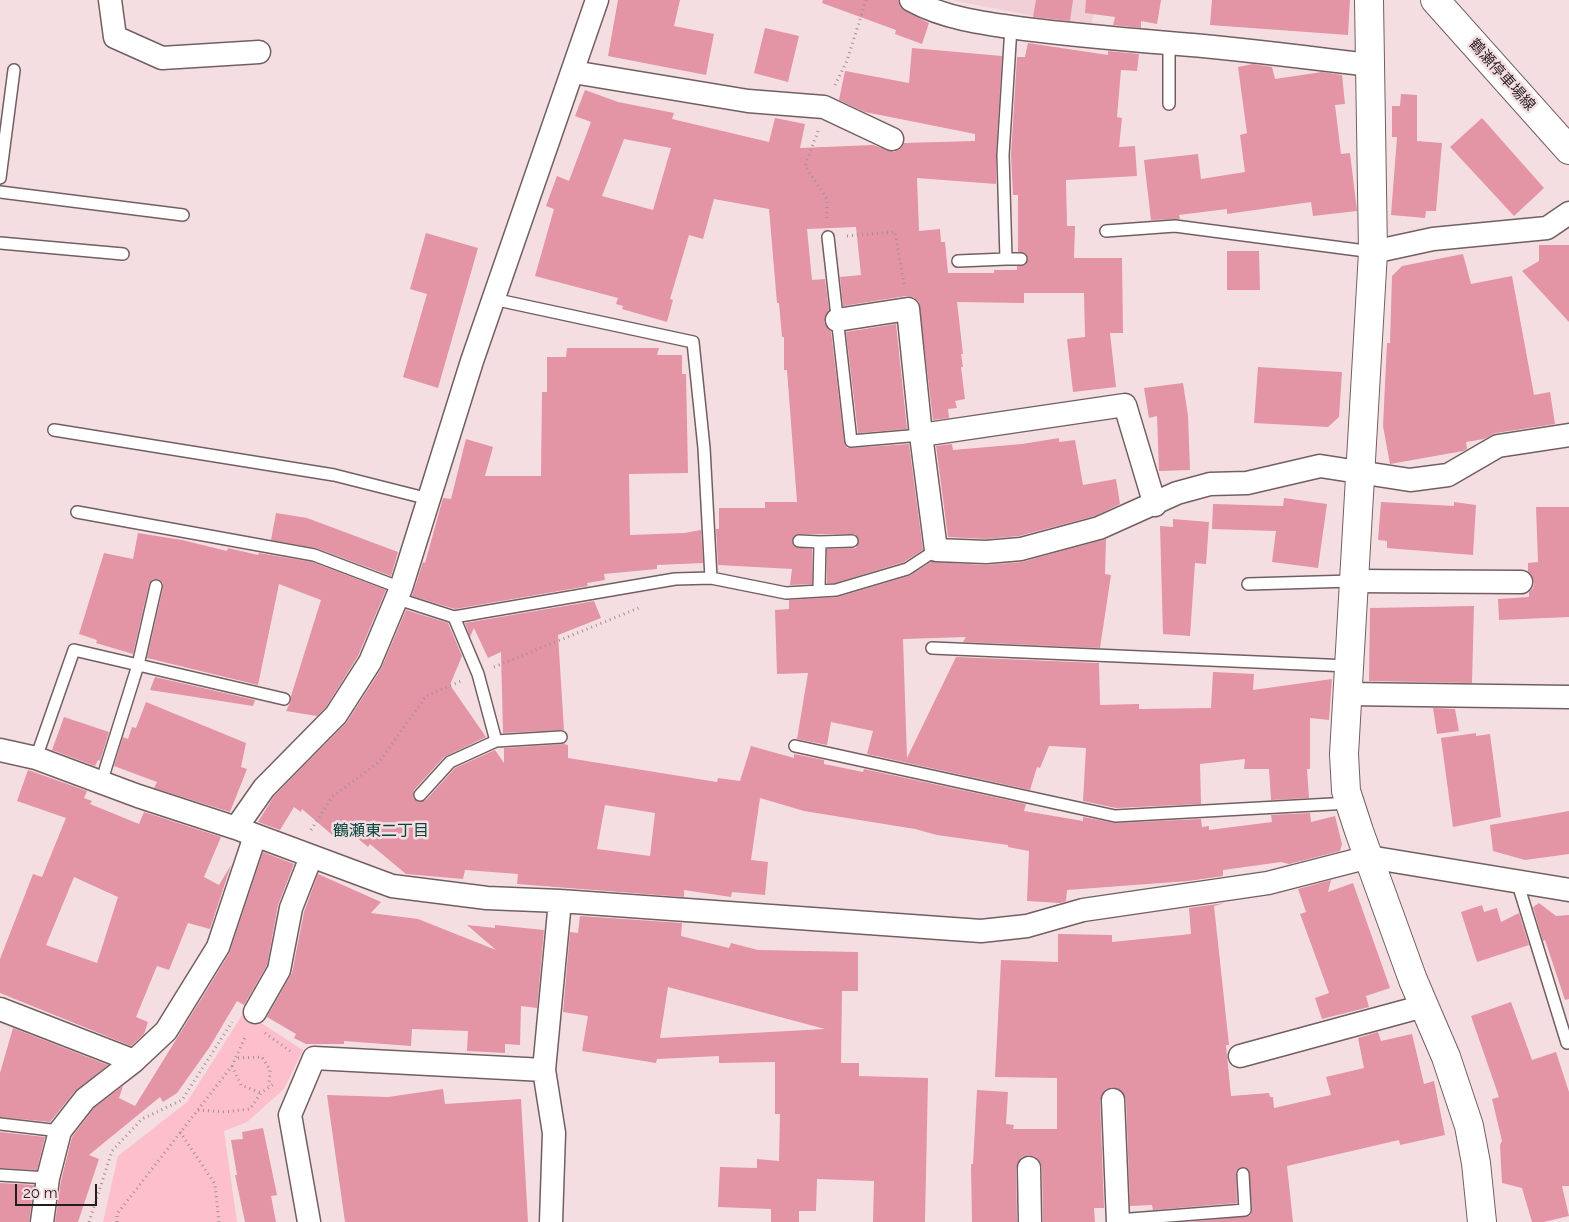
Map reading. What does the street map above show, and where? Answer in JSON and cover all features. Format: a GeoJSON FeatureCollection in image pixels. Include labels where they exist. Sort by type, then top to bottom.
{"type":"FeatureCollection","features":[{"type":"Feature","properties":{"kind":"street"},"geometry":{"type":"LineString","coordinates":[[110,0],[114,37],[162,58],[259,52]]}},
{"type":"Feature","properties":{"kind":"street"},"geometry":{"type":"LineString","coordinates":[[42,1222],[48,1178],[60,1131],[85,1099],[134,1062],[166,1031],[218,947],[246,832],[264,788],[336,715],[370,662],[398,593],[493,300],[597,0]]}},
{"type":"Feature","properties":{"kind":"street"},"geometry":{"type":"LineString","coordinates":[[911,0],[939,11],[978,22],[1012,27],[1094,38],[1169,43],[1368,66]]}},
{"type":"Feature","properties":{"kind":"street"},"geometry":{"type":"LineString","coordinates":[[1369,0],[1368,66],[1373,252],[1352,581],[1344,754],[1346,791],[1424,1006],[1446,1057],[1469,1126],[1476,1163],[1482,1222]]}},
{"type":"Feature","properties":{"kind":"street","name":"鶴瀬停車場線"},"geometry":{"type":"LineString","coordinates":[[1435,0],[1569,150]]}},
{"type":"Feature","properties":{"kind":"street"},"geometry":{"type":"LineString","coordinates":[[573,72],[748,101],[824,107],[892,139]]}},
{"type":"Feature","properties":{"kind":"street"},"geometry":{"type":"LineString","coordinates":[[1373,252],[1433,238],[1547,228],[1569,213]]}},
{"type":"Feature","properties":{"kind":"street"},"geometry":{"type":"LineString","coordinates":[[837,320],[908,309],[921,435],[936,550],[986,552],[1021,549],[1099,528],[1155,505],[1177,493],[1210,484],[1247,483],[1320,466],[1410,480],[1448,475],[1498,446],[1569,435]]}},
{"type":"Feature","properties":{"kind":"street"},"geometry":{"type":"LineString","coordinates":[[921,435],[1125,405],[1155,505]]}},
{"type":"Feature","properties":{"kind":"street"},"geometry":{"type":"LineString","coordinates":[[1352,581],[1521,582]]}},
{"type":"Feature","properties":{"kind":"street"},"geometry":{"type":"LineString","coordinates":[[1347,694],[1569,697]]}},
{"type":"Feature","properties":{"kind":"street"},"geometry":{"type":"LineString","coordinates":[[0,750],[36,758],[101,783],[246,832],[392,886],[487,898],[560,901],[981,931],[1027,926],[1083,910],[1268,883],[1369,857],[1569,890]]}},
{"type":"Feature","properties":{"kind":"street"},"geometry":{"type":"LineString","coordinates":[[253,1018],[280,970],[290,908],[311,857]]}},
{"type":"Feature","properties":{"kind":"street"},"geometry":{"type":"LineString","coordinates":[[552,1222],[554,1133],[544,1070],[560,901]]}},
{"type":"Feature","properties":{"kind":"street"},"geometry":{"type":"LineString","coordinates":[[1240,1056],[1424,1006]]}},
{"type":"Feature","properties":{"kind":"street"},"geometry":{"type":"LineString","coordinates":[[0,1009],[134,1062]]}},
{"type":"Feature","properties":{"kind":"street"},"geometry":{"type":"LineString","coordinates":[[309,1222],[290,1115],[314,1058],[544,1070]]}},
{"type":"Feature","properties":{"kind":"street"},"geometry":{"type":"LineString","coordinates":[[1113,1100],[1118,1221]]}},
{"type":"Feature","properties":{"kind":"street"},"geometry":{"type":"LineString","coordinates":[[1029,1168],[1030,1222]]}},
{"type":"Feature","properties":{"kind":"lane"},"geometry":{"type":"LineString","coordinates":[[1006,259],[1003,156],[1012,27]]}},
{"type":"Feature","properties":{"kind":"lane"},"geometry":{"type":"LineString","coordinates":[[1169,43],[1169,104]]}},
{"type":"Feature","properties":{"kind":"lane"},"geometry":{"type":"LineString","coordinates":[[0,178],[14,70]]}},
{"type":"Feature","properties":{"kind":"lane"},"geometry":{"type":"LineString","coordinates":[[0,192],[183,215]]}},
{"type":"Feature","properties":{"kind":"lane"},"geometry":{"type":"LineString","coordinates":[[1106,231],[1175,226],[1373,252]]}},
{"type":"Feature","properties":{"kind":"lane"},"geometry":{"type":"LineString","coordinates":[[828,237],[851,441],[921,435]]}},
{"type":"Feature","properties":{"kind":"lane"},"geometry":{"type":"LineString","coordinates":[[0,244],[123,254]]}},
{"type":"Feature","properties":{"kind":"lane"},"geometry":{"type":"LineString","coordinates":[[958,261],[1021,259]]}},
{"type":"Feature","properties":{"kind":"lane"},"geometry":{"type":"LineString","coordinates":[[493,300],[693,342],[704,448],[711,578]]}},
{"type":"Feature","properties":{"kind":"lane"},"geometry":{"type":"LineString","coordinates":[[54,430],[334,475],[429,499]]}},
{"type":"Feature","properties":{"kind":"lane"},"geometry":{"type":"LineString","coordinates":[[77,512],[314,555],[454,617],[675,580],[711,578],[786,593],[836,590],[885,578],[907,570],[936,550]]}},
{"type":"Feature","properties":{"kind":"lane"},"geometry":{"type":"LineString","coordinates":[[799,541],[852,540]]}},
{"type":"Feature","properties":{"kind":"lane"},"geometry":{"type":"LineString","coordinates":[[819,590],[820,542]]}},
{"type":"Feature","properties":{"kind":"lane"},"geometry":{"type":"LineString","coordinates":[[1248,584],[1352,581]]}},
{"type":"Feature","properties":{"kind":"lane"},"geometry":{"type":"LineString","coordinates":[[101,783],[138,665],[156,586]]}},
{"type":"Feature","properties":{"kind":"lane"},"geometry":{"type":"LineString","coordinates":[[454,617],[478,674],[496,741]]}},
{"type":"Feature","properties":{"kind":"lane"},"geometry":{"type":"LineString","coordinates":[[932,648],[1349,666]]}},
{"type":"Feature","properties":{"kind":"lane"},"geometry":{"type":"LineString","coordinates":[[36,758],[74,650],[284,699]]}},
{"type":"Feature","properties":{"kind":"lane"},"geometry":{"type":"LineString","coordinates":[[420,795],[450,762],[496,741],[561,737]]}},
{"type":"Feature","properties":{"kind":"lane"},"geometry":{"type":"LineString","coordinates":[[795,746],[1115,816],[1350,803]]}},
{"type":"Feature","properties":{"kind":"lane"},"geometry":{"type":"LineString","coordinates":[[1517,881],[1567,1043]]}},
{"type":"Feature","properties":{"kind":"lane"},"geometry":{"type":"LineString","coordinates":[[0,1124],[60,1131]]}},
{"type":"Feature","properties":{"kind":"lane"},"geometry":{"type":"LineString","coordinates":[[1118,1221],[1245,1210],[1243,1174]]}},
{"type":"Feature","properties":{"kind":"lane"},"geometry":{"type":"LineString","coordinates":[[0,1175],[48,1178]]}},
{"type":"Feature","properties":{"kind":"path"},"geometry":{"type":"LineString","coordinates":[[866,0],[847,61],[824,107],[823,116],[805,166],[827,199],[828,237],[895,232],[908,309]]}},
{"type":"Feature","properties":{"kind":"path"},"geometry":{"type":"LineString","coordinates":[[117,1222],[117,1214],[238,1058],[253,1018],[291,1052]]}},
{"type":"Feature","properties":{"kind":"path"},"geometry":{"type":"LineString","coordinates":[[89,1222],[112,1151],[142,1119],[182,1100],[233,1020]]}},
{"type":"Feature","properties":{"kind":"path"},"geometry":{"type":"LineString","coordinates":[[238,1058],[262,1058],[270,1070],[269,1087]]}},
{"type":"Feature","properties":{"kind":"path"},"geometry":{"type":"LineString","coordinates":[[232,1066],[241,1085],[262,1093]]}},
{"type":"Feature","properties":{"kind":"path"},"geometry":{"type":"LineString","coordinates":[[197,1110],[224,1112],[250,1109],[262,1093],[276,1082]]}},
{"type":"Feature","properties":{"kind":"path"},"geometry":{"type":"LineString","coordinates":[[180,1132],[215,1184],[219,1222]]}},
{"type":"Feature","properties":{"kind":"shaded area"},"geometry":{"type":"Polygon","coordinates":[[[951,0],[1096,0],[1091,27],[951,0]]]}},
{"type":"Feature","properties":{"kind":"shaded area"},"geometry":{"type":"Polygon","coordinates":[[[244,1012],[303,1050],[284,1089],[247,1122],[224,1131],[237,1222],[103,1222],[118,1156],[187,1102],[244,1012]]]}},
{"type":"Feature","properties":{"kind":"building"},"geometry":{"type":"Polygon","coordinates":[[[618,0],[680,0],[674,26],[714,34],[706,75],[608,56],[618,0]]]}},
{"type":"Feature","properties":{"kind":"building"},"geometry":{"type":"Polygon","coordinates":[[[823,0],[898,0],[900,7],[905,11],[929,23],[922,44],[895,34],[896,30],[822,3],[823,0]]]}},
{"type":"Feature","properties":{"kind":"building"},"geometry":{"type":"Polygon","coordinates":[[[1036,0],[1073,0],[1070,21],[1033,17],[1036,0]]]}},
{"type":"Feature","properties":{"kind":"building"},"geometry":{"type":"Polygon","coordinates":[[[1086,0],[1161,0],[1157,24],[1141,21],[1141,28],[1113,25],[1115,17],[1085,13],[1086,0]]]}},
{"type":"Feature","properties":{"kind":"building"},"geometry":{"type":"Polygon","coordinates":[[[1212,0],[1350,0],[1348,35],[1210,25],[1212,0]]]}},
{"type":"Feature","properties":{"kind":"building"},"geometry":{"type":"Polygon","coordinates":[[[765,28],[799,36],[788,82],[754,73],[765,28]]]}},
{"type":"Feature","properties":{"kind":"building"},"geometry":{"type":"Polygon","coordinates":[[[1028,43],[1108,55],[1108,51],[1139,54],[1137,71],[1121,70],[1117,117],[1122,118],[1119,147],[1135,146],[1137,176],[1066,180],[1067,226],[1075,226],[1074,258],[1122,258],[1123,333],[1110,333],[1116,387],[1073,392],[1067,339],[1085,337],[1084,293],[1024,293],[1024,303],[957,302],[963,354],[961,354],[963,367],[961,367],[965,399],[955,401],[957,408],[948,409],[949,418],[933,420],[919,302],[913,297],[906,296],[843,306],[840,277],[861,275],[856,227],[807,229],[812,280],[825,279],[829,310],[824,322],[831,331],[844,442],[847,448],[909,444],[923,550],[904,562],[835,583],[827,583],[827,549],[856,548],[859,541],[855,534],[799,534],[793,537],[792,541],[795,547],[812,549],[812,584],[790,585],[792,569],[718,565],[716,529],[719,529],[719,508],[765,508],[765,502],[797,502],[787,370],[784,370],[784,337],[782,337],[779,303],[777,303],[769,209],[714,199],[703,239],[689,235],[670,299],[673,300],[667,322],[622,309],[623,306],[616,304],[618,298],[535,276],[554,209],[546,206],[557,176],[569,181],[591,122],[575,116],[585,90],[618,102],[674,113],[672,119],[769,142],[775,118],[805,124],[800,148],[873,145],[894,152],[900,149],[904,143],[975,141],[975,134],[865,112],[839,100],[845,71],[909,83],[912,48],[1002,56],[996,184],[917,178],[919,231],[940,229],[941,242],[945,242],[948,273],[994,273],[994,270],[1017,270],[1017,266],[1025,265],[1028,259],[1025,253],[1018,252],[1018,195],[1013,195],[1011,155],[1017,57],[1025,57],[1028,43]],[[624,139],[602,196],[653,210],[671,148],[624,139]]]}},
{"type":"Feature","properties":{"kind":"building"},"geometry":{"type":"Polygon","coordinates":[[[1253,64],[1272,67],[1275,79],[1322,72],[1342,75],[1345,104],[1335,105],[1341,154],[1350,153],[1357,211],[1313,216],[1311,202],[1227,214],[1227,209],[1179,215],[1180,219],[1151,220],[1144,160],[1198,154],[1201,179],[1245,172],[1240,135],[1247,133],[1238,67],[1253,64]]]}},
{"type":"Feature","properties":{"kind":"building"},"geometry":{"type":"Polygon","coordinates":[[[1401,94],[1417,95],[1417,141],[1442,143],[1436,211],[1426,211],[1425,218],[1391,215],[1397,137],[1392,137],[1392,106],[1400,106],[1401,94]]]}},
{"type":"Feature","properties":{"kind":"building"},"geometry":{"type":"Polygon","coordinates":[[[1482,118],[1544,188],[1514,216],[1450,147],[1482,118]]]}},
{"type":"Feature","properties":{"kind":"building"},"geometry":{"type":"Polygon","coordinates":[[[426,233],[478,248],[438,388],[403,377],[427,294],[410,289],[426,233]]]}},
{"type":"Feature","properties":{"kind":"building"},"geometry":{"type":"Polygon","coordinates":[[[1539,245],[1569,245],[1569,322],[1522,271],[1539,261],[1539,245]]]}},
{"type":"Feature","properties":{"kind":"building"},"geometry":{"type":"Polygon","coordinates":[[[1227,251],[1259,251],[1260,290],[1227,290],[1227,251]]]}},
{"type":"Feature","properties":{"kind":"building"},"geometry":{"type":"Polygon","coordinates":[[[1463,254],[1471,284],[1512,276],[1534,395],[1550,392],[1555,424],[1496,433],[1484,439],[1466,442],[1467,449],[1463,451],[1390,464],[1383,426],[1387,343],[1390,343],[1392,276],[1402,266],[1463,254]]]}},
{"type":"Feature","properties":{"kind":"building"},"geometry":{"type":"Polygon","coordinates":[[[896,324],[907,429],[858,433],[846,332],[896,324]]]}},
{"type":"Feature","properties":{"kind":"building"},"geometry":{"type":"Polygon","coordinates":[[[567,348],[659,348],[657,355],[682,355],[682,374],[686,374],[688,473],[629,474],[630,535],[684,533],[701,530],[703,563],[657,565],[657,569],[604,574],[605,580],[587,583],[588,586],[455,609],[412,596],[423,562],[425,563],[443,498],[451,499],[466,439],[493,447],[485,476],[541,476],[542,392],[547,392],[547,357],[566,357],[567,348]]]}},
{"type":"Feature","properties":{"kind":"building"},"geometry":{"type":"Polygon","coordinates":[[[1258,367],[1342,372],[1339,417],[1328,427],[1254,423],[1258,367]]]}},
{"type":"Feature","properties":{"kind":"building"},"geometry":{"type":"Polygon","coordinates":[[[1183,383],[1188,416],[1190,470],[1159,471],[1157,416],[1149,418],[1144,388],[1183,383]]]}},
{"type":"Feature","properties":{"kind":"building"},"geometry":{"type":"Polygon","coordinates":[[[1059,438],[1059,442],[1075,440],[1083,485],[1116,479],[1120,504],[1095,516],[1019,536],[986,539],[948,537],[936,446],[952,444],[953,450],[1022,444],[1059,438]]]}},
{"type":"Feature","properties":{"kind":"building"},"geometry":{"type":"Polygon","coordinates":[[[1284,498],[1327,504],[1318,568],[1272,562],[1276,531],[1212,529],[1213,504],[1283,506],[1284,498]]]}},
{"type":"Feature","properties":{"kind":"building"},"geometry":{"type":"Polygon","coordinates":[[[1381,502],[1454,506],[1454,502],[1476,505],[1473,555],[1387,548],[1387,541],[1378,540],[1381,502]]]}},
{"type":"Feature","properties":{"kind":"building"},"geometry":{"type":"Polygon","coordinates":[[[1536,507],[1569,507],[1569,617],[1499,620],[1498,599],[1529,597],[1529,592],[1533,588],[1534,582],[1528,571],[1528,563],[1538,562],[1536,507]]]}},
{"type":"Feature","properties":{"kind":"building"},"geometry":{"type":"Polygon","coordinates":[[[276,513],[307,518],[398,552],[391,576],[316,548],[271,540],[276,513]]]}},
{"type":"Feature","properties":{"kind":"building"},"geometry":{"type":"Polygon","coordinates":[[[1173,519],[1209,522],[1206,564],[1195,563],[1190,636],[1163,634],[1160,526],[1173,527],[1173,519]]]}},
{"type":"Feature","properties":{"kind":"building"},"geometry":{"type":"Polygon","coordinates":[[[138,533],[182,540],[227,551],[228,548],[258,555],[259,553],[312,562],[386,590],[358,656],[326,707],[317,716],[286,711],[291,701],[321,600],[279,584],[258,685],[147,658],[163,588],[163,583],[158,579],[153,579],[149,584],[133,654],[96,643],[97,640],[79,634],[104,553],[133,559],[138,533]]]}},
{"type":"Feature","properties":{"kind":"building"},"geometry":{"type":"Polygon","coordinates":[[[1106,539],[1105,574],[1111,575],[1100,648],[963,642],[966,637],[903,639],[907,758],[956,657],[1099,663],[1100,705],[1139,704],[1139,709],[1211,708],[1213,672],[1254,674],[1253,690],[1332,679],[1329,720],[1310,718],[1310,769],[1307,769],[1309,798],[1271,800],[1269,769],[1244,769],[1245,759],[1200,764],[1201,804],[1116,808],[1083,801],[1086,748],[1049,746],[1040,768],[1037,767],[1030,790],[867,754],[873,731],[831,722],[827,745],[797,739],[808,673],[777,674],[775,610],[789,609],[789,600],[838,597],[909,576],[931,562],[985,565],[1022,562],[1106,539]]]}},
{"type":"Feature","properties":{"kind":"building"},"geometry":{"type":"Polygon","coordinates":[[[594,601],[601,618],[558,635],[564,730],[503,733],[501,652],[488,658],[474,628],[470,637],[465,623],[594,601]]]}},
{"type":"Feature","properties":{"kind":"building"},"geometry":{"type":"Polygon","coordinates":[[[1474,606],[1472,683],[1369,681],[1370,608],[1474,606]]]}},
{"type":"Feature","properties":{"kind":"building"},"geometry":{"type":"Polygon","coordinates":[[[406,610],[448,623],[462,656],[450,685],[486,737],[444,757],[414,790],[413,798],[418,802],[426,800],[455,768],[495,750],[504,763],[504,748],[564,744],[568,745],[568,758],[717,782],[718,778],[740,781],[751,746],[794,758],[794,754],[824,760],[824,764],[863,772],[864,769],[1026,804],[1024,811],[1083,821],[1083,817],[1115,823],[1201,819],[1202,827],[1209,826],[1209,830],[1272,822],[1271,815],[1310,813],[1311,822],[1335,816],[1342,844],[1340,851],[1289,864],[1281,862],[1223,870],[1223,876],[1188,881],[1067,890],[1066,901],[1060,903],[1027,901],[1029,851],[1008,847],[1008,845],[937,835],[915,829],[804,811],[760,798],[751,860],[768,862],[765,895],[732,892],[731,897],[684,890],[684,897],[517,884],[518,874],[465,870],[463,879],[406,874],[370,844],[368,847],[349,831],[345,830],[337,839],[302,809],[301,812],[294,807],[280,830],[258,822],[274,796],[347,722],[381,669],[406,610]],[[605,805],[597,849],[650,856],[655,813],[605,805]]]}},
{"type":"Feature","properties":{"kind":"building"},"geometry":{"type":"Polygon","coordinates":[[[155,677],[255,700],[253,706],[150,690],[155,677]]]}},
{"type":"Feature","properties":{"kind":"building"},"geometry":{"type":"Polygon","coordinates":[[[146,702],[246,743],[241,767],[247,769],[230,812],[154,788],[157,782],[114,766],[123,737],[128,739],[132,727],[136,728],[146,702]]]}},
{"type":"Feature","properties":{"kind":"building"},"geometry":{"type":"Polygon","coordinates":[[[1433,708],[1455,709],[1459,731],[1437,734],[1433,708]]]}},
{"type":"Feature","properties":{"kind":"building"},"geometry":{"type":"Polygon","coordinates":[[[64,717],[109,732],[100,761],[98,760],[95,766],[52,750],[64,717]]]}},
{"type":"Feature","properties":{"kind":"building"},"geometry":{"type":"Polygon","coordinates":[[[1476,733],[1476,736],[1490,734],[1501,817],[1453,827],[1441,738],[1476,733]]]}},
{"type":"Feature","properties":{"kind":"building"},"geometry":{"type":"Polygon","coordinates":[[[28,770],[87,791],[84,798],[92,801],[90,804],[139,824],[144,812],[221,837],[204,877],[219,885],[231,865],[210,929],[188,923],[169,970],[157,966],[136,1017],[148,1022],[144,1034],[131,1046],[0,993],[0,959],[33,874],[42,877],[66,818],[17,801],[28,770]],[[74,877],[46,945],[97,963],[118,897],[74,877]]]}},
{"type":"Feature","properties":{"kind":"building"},"geometry":{"type":"Polygon","coordinates":[[[1569,811],[1569,854],[1525,860],[1493,851],[1490,825],[1569,811]]]}},
{"type":"Feature","properties":{"kind":"building"},"geometry":{"type":"Polygon","coordinates":[[[263,852],[294,864],[278,905],[267,965],[244,1005],[237,1001],[209,1048],[177,1093],[163,1102],[160,1097],[89,1155],[99,1159],[78,1222],[55,1222],[61,1181],[72,1137],[94,1108],[123,1086],[119,1098],[135,1106],[229,954],[263,852]]]}},
{"type":"Feature","properties":{"kind":"building"},"geometry":{"type":"Polygon","coordinates":[[[318,874],[381,902],[371,913],[418,919],[496,950],[467,925],[495,928],[495,925],[544,930],[537,1008],[521,1006],[520,1045],[505,1044],[505,1053],[467,1051],[468,1031],[412,1029],[411,1046],[344,1041],[344,1044],[306,1044],[294,1038],[296,1034],[267,1017],[292,973],[304,912],[318,874]]]}},
{"type":"Feature","properties":{"kind":"building"},"geometry":{"type":"Polygon","coordinates":[[[1331,880],[1328,892],[1353,883],[1390,988],[1366,996],[1369,1007],[1322,1019],[1315,998],[1329,993],[1300,914],[1306,912],[1298,889],[1331,880]]]}},
{"type":"Feature","properties":{"kind":"building"},"geometry":{"type":"Polygon","coordinates":[[[1225,903],[1214,906],[1229,1045],[1226,1045],[1231,1096],[1269,1093],[1270,1097],[1273,1097],[1274,1108],[1331,1095],[1326,1077],[1364,1068],[1358,1038],[1378,1032],[1381,1041],[1412,1034],[1424,1084],[1434,1081],[1445,1135],[1400,1145],[1399,1140],[1287,1166],[1293,1222],[1188,1222],[1250,1216],[1252,1210],[1249,1170],[1242,1167],[1236,1171],[1237,1203],[1153,1210],[1152,1205],[1130,1206],[1126,1099],[1119,1089],[1112,1087],[1106,1089],[1100,1100],[1104,1208],[1094,1208],[1095,1222],[1043,1222],[1042,1167],[1036,1157],[1029,1155],[1022,1157],[1016,1168],[1017,1222],[972,1222],[971,1164],[973,1164],[977,1090],[1008,1092],[1006,1124],[1014,1125],[1013,1129],[1057,1129],[1057,1078],[995,1077],[1001,960],[1058,962],[1058,934],[1112,935],[1112,942],[1191,934],[1189,908],[1225,903]]]}},
{"type":"Feature","properties":{"kind":"building"},"geometry":{"type":"Polygon","coordinates":[[[1539,903],[1556,916],[1569,915],[1569,999],[1565,1000],[1545,940],[1543,941],[1533,907],[1539,903]]]}},
{"type":"Feature","properties":{"kind":"building"},"geometry":{"type":"Polygon","coordinates":[[[1482,905],[1484,912],[1497,908],[1501,922],[1519,913],[1529,945],[1477,962],[1461,912],[1482,905]]]}},
{"type":"Feature","properties":{"kind":"building"},"geometry":{"type":"Polygon","coordinates":[[[580,916],[682,923],[681,936],[729,948],[731,943],[758,950],[858,952],[858,991],[842,991],[841,1063],[859,1063],[859,1076],[928,1078],[925,1222],[873,1222],[874,1181],[817,1179],[816,1211],[799,1211],[799,1222],[771,1222],[771,1209],[718,1207],[720,1167],[757,1168],[757,1159],[779,1161],[780,1114],[775,1114],[775,1062],[719,1063],[719,1056],[657,1059],[656,1063],[582,1051],[588,1016],[563,1012],[570,932],[578,933],[580,916]],[[668,987],[660,1038],[825,1029],[668,987]]]}},
{"type":"Feature","properties":{"kind":"building"},"geometry":{"type":"Polygon","coordinates":[[[1511,1002],[1532,1060],[1556,1052],[1569,1092],[1569,1186],[1562,1186],[1569,1216],[1544,1222],[1532,1222],[1522,1188],[1502,1183],[1500,1145],[1502,1141],[1492,1099],[1499,1097],[1471,1016],[1511,1002]]]}},
{"type":"Feature","properties":{"kind":"building"},"geometry":{"type":"Polygon","coordinates":[[[13,1028],[108,1065],[75,1091],[50,1122],[0,1117],[0,1073],[13,1028]]]}},
{"type":"Feature","properties":{"kind":"building"},"geometry":{"type":"Polygon","coordinates":[[[443,1089],[445,1104],[521,1099],[528,1222],[345,1222],[327,1095],[388,1097],[443,1089]]]}},
{"type":"Feature","properties":{"kind":"building"},"geometry":{"type":"Polygon","coordinates":[[[263,1128],[277,1195],[271,1196],[276,1222],[245,1222],[235,1175],[237,1175],[231,1140],[243,1139],[242,1132],[263,1128]]]}},
{"type":"Feature","properties":{"kind":"building"},"geometry":{"type":"Polygon","coordinates":[[[0,1132],[45,1137],[37,1170],[0,1168],[0,1132]]]}},
{"type":"Feature","properties":{"kind":"building"},"geometry":{"type":"Polygon","coordinates":[[[0,1183],[34,1185],[29,1222],[0,1222],[0,1183]]]}},
{"type":"Feature","properties":{"kind":"district","name":"鶴瀬東二丁目"},"geometry":{"type":"Point","coordinates":[381,831]}}]}
